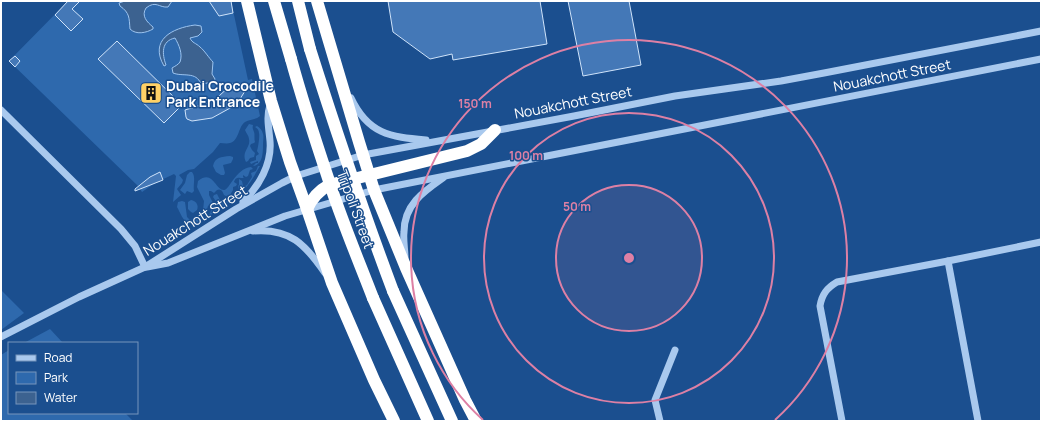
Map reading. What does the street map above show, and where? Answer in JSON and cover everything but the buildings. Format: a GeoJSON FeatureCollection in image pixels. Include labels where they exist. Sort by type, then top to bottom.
{"type":"FeatureCollection","features":[{"type":"Feature","properties":{"kind":"highway"},"geometry":{"type":"LineString","coordinates":[[247,1],[271,100],[290,162],[332,283],[374,380],[394,421]]}},
{"type":"Feature","properties":{"kind":"highway","name":"Tripoli Street"},"geometry":{"type":"LineString","coordinates":[[274,1],[328,180],[373,298],[428,421]]}},
{"type":"Feature","properties":{"kind":"highway","name":"Tripoli Street"},"geometry":{"type":"LineString","coordinates":[[298,1],[310,49],[371,231],[393,291],[452,421]]}},
{"type":"Feature","properties":{"kind":"highway"},"geometry":{"type":"LineString","coordinates":[[318,1],[374,190],[406,268],[465,400],[476,421]]}},
{"type":"Feature","properties":{"kind":"highway"},"geometry":{"type":"LineString","coordinates":[[307,210],[313,197],[323,188],[335,183],[369,174],[467,151],[481,144],[495,130]]}},
{"type":"Feature","properties":{"kind":"street","name":"Nouakchott Street"},"geometry":{"type":"LineString","coordinates":[[145,267],[236,209],[282,182],[296,176],[363,155],[682,95],[824,73],[1041,31]]}},
{"type":"Feature","properties":{"kind":"street","name":"Nouakchott Street"},"geometry":{"type":"LineString","coordinates":[[145,267],[168,263],[285,216],[374,190],[1041,59]]}},
{"type":"Feature","properties":{"kind":"street"},"geometry":{"type":"LineString","coordinates":[[339,74],[358,112],[375,128],[391,136],[400,138],[434,141]]}},
{"type":"Feature","properties":{"kind":"street"},"geometry":{"type":"LineString","coordinates":[[236,209],[258,185],[269,159],[270,143],[268,116],[271,100]]}},
{"type":"Feature","properties":{"kind":"street"},"geometry":{"type":"LineString","coordinates":[[1,110],[121,229],[135,246],[145,267],[1,337]]}},
{"type":"Feature","properties":{"kind":"street"},"geometry":{"type":"LineString","coordinates":[[406,268],[404,231],[407,214],[421,193],[446,176]]}},
{"type":"Feature","properties":{"kind":"street"},"geometry":{"type":"LineString","coordinates":[[244,232],[265,230],[273,231],[296,240],[310,252],[332,283]]}},
{"type":"Feature","properties":{"kind":"street"},"geometry":{"type":"LineString","coordinates":[[842,421],[820,306],[821,298],[830,286],[837,282],[1041,242]]}},
{"type":"Feature","properties":{"kind":"street"},"geometry":{"type":"LineString","coordinates":[[948,261],[978,421]]}},
{"type":"Feature","properties":{"kind":"street"},"geometry":{"type":"LineString","coordinates":[[660,421],[655,400],[675,350]]}},
{"type":"Feature","properties":{"kind":"green space"},"geometry":{"type":"Polygon","coordinates":[[[68,1],[231,1],[248,80],[252,79],[260,116],[245,122],[233,142],[220,143],[213,152],[194,169],[188,170],[179,175],[183,180],[177,189],[181,195],[173,202],[176,176],[174,174],[155,183],[142,192],[138,186],[9,61],[68,1]]]}},
{"type":"Feature","properties":{"kind":"green space"},"geometry":{"type":"Polygon","coordinates":[[[249,124],[253,125],[255,142],[250,146],[255,153],[254,157],[250,158],[246,162],[245,152],[249,145],[249,137],[245,130],[249,124]]]}},
{"type":"Feature","properties":{"kind":"green space"},"geometry":{"type":"Polygon","coordinates":[[[257,126],[260,128],[263,135],[263,151],[261,161],[256,165],[253,166],[258,163],[258,161],[251,164],[250,162],[256,160],[256,156],[259,154],[257,151],[259,132],[255,127],[257,126]]]}},
{"type":"Feature","properties":{"kind":"green space"},"geometry":{"type":"Polygon","coordinates":[[[221,157],[233,157],[231,163],[223,165],[224,175],[216,172],[213,166],[215,161],[221,157]]]}},
{"type":"Feature","properties":{"kind":"green space"},"geometry":{"type":"Polygon","coordinates":[[[258,166],[260,166],[248,185],[224,206],[208,217],[194,224],[188,223],[184,219],[177,207],[178,202],[185,202],[187,217],[190,220],[195,219],[201,214],[203,215],[201,219],[203,219],[210,214],[212,207],[217,205],[213,197],[214,195],[217,194],[221,202],[223,202],[226,198],[231,198],[239,190],[239,179],[242,181],[243,186],[247,185],[252,177],[251,173],[256,171],[258,166]]]}},
{"type":"Feature","properties":{"kind":"green space"},"geometry":{"type":"Polygon","coordinates":[[[251,167],[253,169],[250,170],[248,176],[246,177],[243,175],[244,178],[236,179],[234,182],[237,184],[233,187],[230,195],[224,195],[221,190],[217,190],[214,193],[209,191],[209,195],[213,203],[208,206],[205,212],[203,211],[204,201],[197,187],[198,181],[207,177],[218,187],[224,190],[237,175],[245,169],[251,167]]]}},
{"type":"Feature","properties":{"kind":"green space"},"geometry":{"type":"Polygon","coordinates":[[[190,172],[192,172],[194,176],[194,191],[192,193],[187,191],[185,194],[180,190],[190,172]]]}},
{"type":"Feature","properties":{"kind":"green space"},"geometry":{"type":"Polygon","coordinates":[[[191,200],[196,202],[198,206],[197,210],[193,213],[188,209],[188,202],[191,200]]]}},
{"type":"Feature","properties":{"kind":"green space"},"geometry":{"type":"Polygon","coordinates":[[[1,290],[24,313],[1,330],[1,290]]]}},
{"type":"Feature","properties":{"kind":"green space"},"geometry":{"type":"Polygon","coordinates":[[[50,329],[62,342],[26,342],[50,329]]]}},
{"type":"Feature","properties":{"kind":"green space"},"geometry":{"type":"Polygon","coordinates":[[[8,351],[8,414],[126,414],[133,421],[1,421],[1,355],[8,351]]]}},
{"type":"Feature","properties":{"kind":"water"},"geometry":{"type":"Polygon","coordinates":[[[125,1],[172,1],[168,7],[155,4],[146,8],[144,16],[153,29],[141,33],[130,29],[126,11],[120,6],[119,3],[125,1]]]}},
{"type":"Feature","properties":{"kind":"water"},"geometry":{"type":"Polygon","coordinates":[[[195,25],[201,26],[202,32],[198,36],[190,38],[202,48],[213,62],[212,74],[215,79],[214,82],[201,84],[196,77],[173,73],[172,68],[180,62],[181,56],[175,38],[167,42],[164,48],[163,52],[166,65],[164,66],[160,57],[159,49],[161,42],[165,37],[178,29],[195,25]]]}},
{"type":"Feature","properties":{"kind":"place","name":"Dubai Crocodile Park Entrance"},"geometry":{"type":"Point","coordinates":[151,93]}}]}
